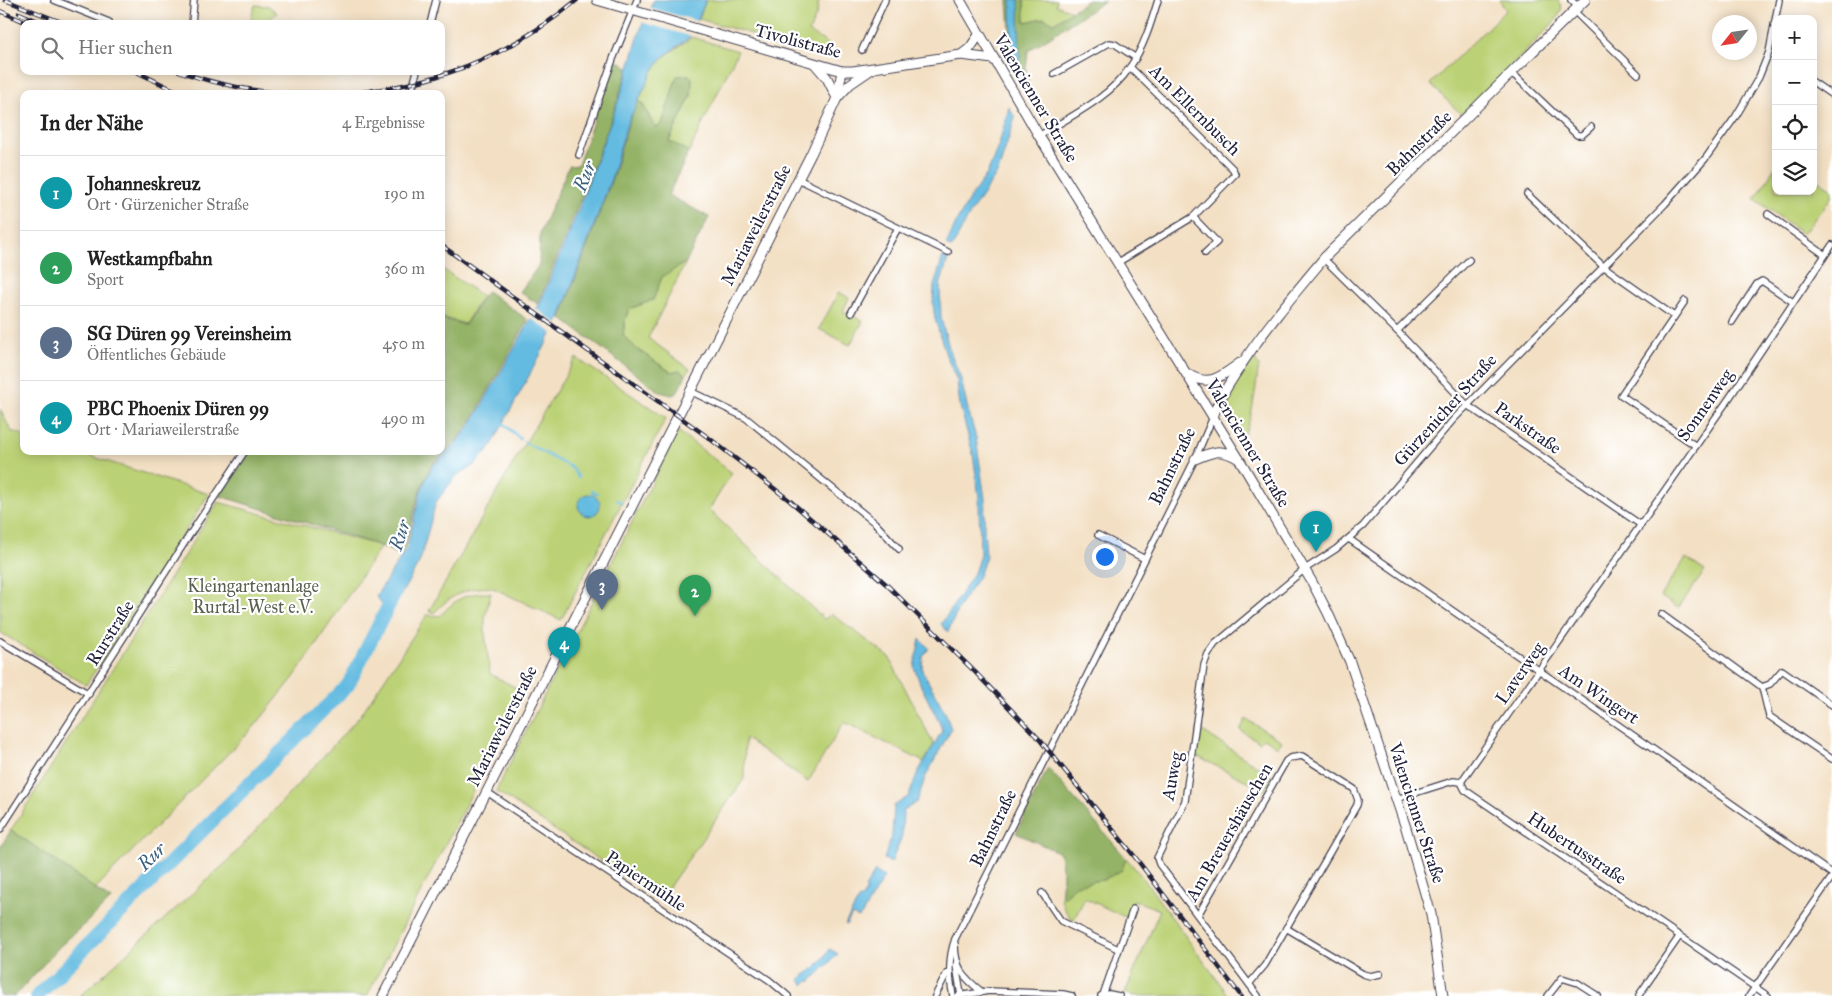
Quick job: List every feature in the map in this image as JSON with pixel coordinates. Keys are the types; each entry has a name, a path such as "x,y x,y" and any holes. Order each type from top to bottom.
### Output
{"main road":[{"name":"Tivolistraße","path":"597,0 842,71 961,55 993,59"},
{"name":"Valencienner Straße","path":"960,0 1039,136 1240,459 1305,570 1342,642 1396,799 1431,914 1443,996"},
{"name":"Bahnstraße","path":"1213,417 1220,399 1244,360 1288,301 1324,259 1584,0"},
{"path":"961,55 970,48 979,35"},
{"path":"814,64 827,78 837,98 850,84 872,68"},
{"name":"Mariaweilerstraße","path":"383,996 798,179 837,98 842,71"},
{"path":"1185,373 1206,382 1221,376 1244,360"},
{"path":"1195,459 1215,451 1226,452 1240,459"}],"street":[{"path":"54,0 104,20"},
{"path":"192,20 194,0"},
{"path":"431,20 436,0"},
{"path":"579,155 607,74 635,11 637,0"},
{"path":"862,50 885,0"},
{"name":"Am Ellernbusch","path":"1039,136 1108,92 1130,68 1144,41 1158,0"},
{"path":"1571,0 1576,9 1638,74"},
{"name":"Gürzenicher Straße","path":"1305,570 1349,539 1467,405 1665,204 1705,159 1736,116 1759,77 1769,52 1779,0"},
{"name":"Am Ellernbusch","path":"1054,74 1109,43 1115,44 1136,58"},
{"name":"Am Ellernbusch","path":"1130,68 1233,169 1234,176 1194,217"},
{"path":"1512,72 1576,135 1582,135 1591,127"},
{"path":"412,90 416,75"},
{"path":"1817,85 1832,95"},
{"path":"798,179 948,252"},
{"path":"1527,194 1603,266 1674,316"},
{"path":"1768,214 1825,255"},
{"path":"1117,263 1194,217 1217,242 1205,253"},
{"path":"851,312 898,228"},
{"name":"Sonnenweg","path":"1641,525 1832,245"},
{"name":"Parkstraße","path":"1324,259 1398,332 1467,405 1641,525"},
{"path":"1398,332 1469,260"},
{"path":"1732,322 1757,284 1762,281 1793,302"},
{"path":"1684,301 1621,395 1696,446"},
{"path":"690,391 746,418 875,523 899,549"},
{"name":"Bahnstraße","path":"952,996 949,966 950,953 956,939 1195,459 1213,417"},
{"name":"Rurstraße","path":"0,830 242,455"},
{"name":"Laverweg","path":"1461,782 1641,525"},
{"path":"1098,535 1145,560"},
{"name":"Am Wingert","path":"1349,539 1539,672 1695,777 1832,875"},
{"name":"Auweg","path":"1258,996 1159,864 1157,858 1184,802 1204,665 1208,654 1215,644 1305,570"},
{"path":"1660,614 1762,687 1769,716 1832,759"},
{"path":"0,642 89,694"},
{"path":"1762,687 1770,684 1782,670 1832,705"},
{"name":"Am Breuershäuschen","path":"1198,916 1286,761 1290,758 1302,756 1354,789 1358,800 1265,965 1249,984"},
{"path":"1396,799 1454,781 1461,782"},
{"name":"Hubertusstraße","path":"1461,782 1465,790 1768,996"},
{"name":"Papiermühle","path":"487,792 769,980 788,996"},
{"path":"1749,996 1832,875"},
{"path":"1042,893 1061,921 1118,949"},
{"path":"1101,996 1133,909"},
{"path":"1286,928 1363,974 1370,976 1380,974"},
{"path":"1639,996 1679,936"},
{"name":"Bahnstraße","path":"956,939 959,996"},
{"name":"Bahnstraße","path":"956,955 963,975 982,992"},
{"name":"Bahnstraße","path":"935,996 949,966"},
{"path":"1548,996 1562,978 1578,983 1598,996"},
{"path":"959,996 982,992 1063,994 1072,996"},
{"path":"1101,996 1109,994 1119,996"}],"green space":[{"path":"706,0 819,0 817,13 809,32 830,45 822,54 699,19"},
{"path":"1008,0 1024,0 1025,22 1044,18 1054,23 1088,0 1105,1 1028,51 1026,70 1031,100 1001,53 1011,47"},
{"path":"1024,0 1057,0 1056,5 1072,11 1054,23 1044,18 1025,22"},
{"path":"1499,0 1558,0 1562,8 1557,19 1463,116 1430,84 1506,10"},
{"path":"255,5 269,6 277,13 269,20 250,20"},
{"path":"692,37 738,51 689,152 669,141 691,96 692,78 689,75 677,76 662,124 656,128 639,100 653,70 664,57"},
{"path":"614,61 623,63 628,69 597,158 538,304 520,292 539,265 540,233 569,166 578,165"},
{"path":"689,75 692,78 691,96 669,141 689,152 668,195 709,217 686,262 662,277 653,300 629,309 623,335 638,350 671,372 679,370 686,375 677,393 672,395 660,392 561,318 613,176 628,124 638,100 656,128 662,124 677,76"},
{"path":"1772,172 1772,195 1817,195 1817,180 1832,189 1832,196 1803,234 1755,199"},
{"path":"686,262 648,338 690,369 686,375 679,370 671,372 638,350 623,335 629,309 653,300 662,277"},
{"path":"445,271 482,296 465,324 445,318"},
{"path":"487,291 528,320 469,425 445,453 445,319 465,325"},
{"path":"839,292 849,298 843,311 863,321 850,345 819,329"},
{"path":"576,358 666,418 561,620 493,588 468,590 453,597 434,613 429,611 515,460"},
{"path":"1252,359 1259,366 1255,394 1248,426 1240,439 1228,421 1226,415 1227,402 1233,387 1249,360"},
{"path":"0,409 11,431 20,434 20,455 87,455 209,494 86,685 0,632"},
{"path":"678,431 732,473 709,510 824,619 832,614 889,657 934,745 924,762 844,722 808,782 745,738 744,779 660,900 496,791"},
{"path":"248,455 442,455 432,465 420,490 405,547 400,556 381,546 220,496"},
{"name":"Kleingartenanlage Rurtal-West e.V.","path":"218,502 381,546 295,676 254,727 95,889 11,830"},
{"path":"1686,558 1705,571 1678,608 1660,596"},
{"path":"491,593 485,617 490,674 524,692 367,996 80,996 229,860 360,716 427,615 440,616 458,600 468,595"},
{"path":"1246,719 1282,741 1278,747 1264,738 1259,742 1240,730"},
{"path":"1198,728 1272,776 1265,790 1194,755"},
{"path":"1048,768 1126,858 1122,870 1103,880 1076,885 1061,899 1063,875 1060,853 1016,833"},
{"path":"11,830 111,900 59,947 15,996 0,996 0,848"},
{"path":"1126,858 1143,878 1229,996 1133,996 1125,993 1160,910 1133,900 1127,918 1085,898 1073,921 1064,909 1061,899 1076,885 1103,880 1121,870"}],"water":[{"path":"654,0 706,0 691,36 663,57 653,70 627,124 612,176 560,318 492,445 476,464 456,476 436,502 420,561 390,614 376,596 407,548 421,491 432,466 454,446 470,426 540,303 579,208 620,96 643,22"},
{"path":"1011,0 1019,0 1020,80 1012,67"},
{"path":"1009,107 1015,118 998,172 971,212 952,248 946,245 971,196 987,174 999,144"},
{"path":"943,256 948,259 940,286 941,319 950,351 961,379 976,438 985,499 986,556 979,576 959,607 948,632 941,624 974,573 980,555 979,497 973,454 960,406 957,381 946,355 935,319 933,304 934,286"},
{"path":"589,494 597,497 600,505 597,513 589,516 581,513 578,505 581,497"},
{"path":"920,639 929,648 923,657 922,670 946,714 951,729 925,778 917,802 903,811 902,836 891,863 884,859 892,835 894,806 909,796 917,774 942,731 914,667"},
{"path":"875,871 884,877 861,916 858,918 852,915 846,925 859,899 867,890 865,888"},
{"path":"830,949 838,954 810,982 803,985 799,979 816,966"}],"pier":[{"path":"648,7 700,22 693,37 641,22"},
{"path":"534,307 559,325 554,334 529,317"}],"waterway":[{"path":"503,423 520,439"},
{"path":"524,442 572,468 578,477"},
{"path":"592,491 597,493"},
{"path":"617,500 621,502"},
{"name":"Rur","path":"37,996 348,685 395,593"}],"railway":[{"path":"5,0 56,20"},
{"path":"445,74 497,53 524,38 577,0"},
{"path":"0,11 20,20"},
{"path":"19,13 36,20"},
{"path":"143,75 174,90"},
{"path":"191,75 252,90"},
{"path":"379,90 443,75"},
{"path":"445,248 709,438 789,500 886,584 975,672 1040,740 1135,857 1241,996"}],"place":[{"name":"Johanneskreuz","path":"1316,552"},
{"name":"SG Düren 99 Vereinsheim","path":"602,610"},
{"name":"Westkampfbahn","path":"695,616"},
{"name":"PBC Phoenix Düren 99","path":"564,668"}]}
